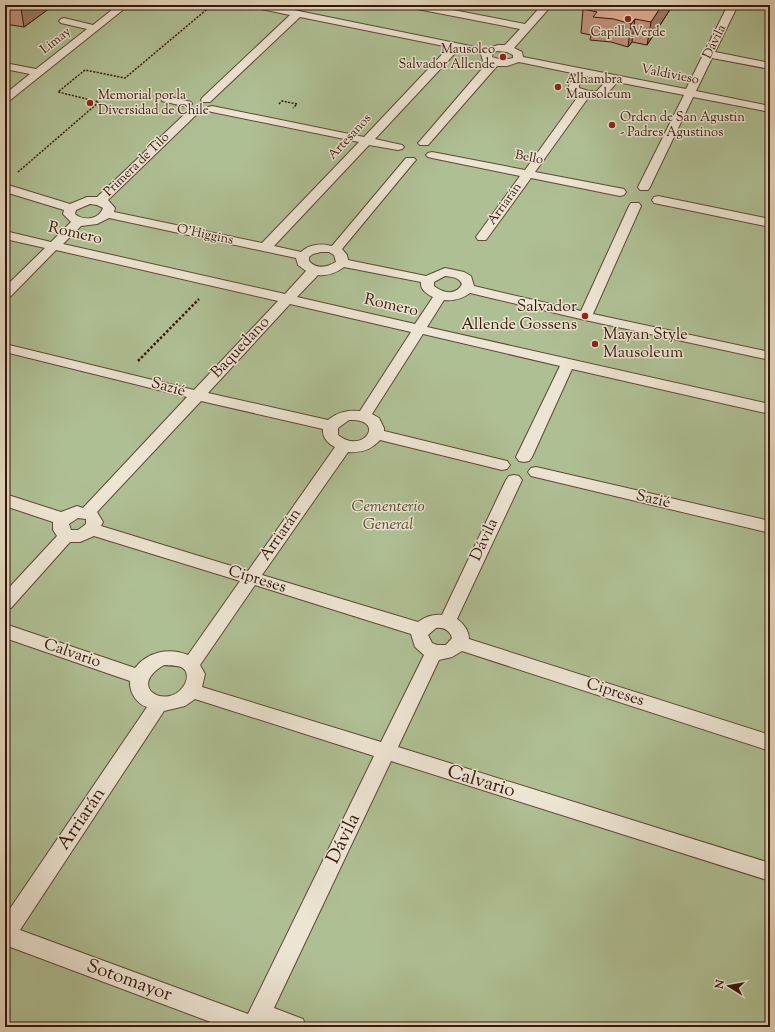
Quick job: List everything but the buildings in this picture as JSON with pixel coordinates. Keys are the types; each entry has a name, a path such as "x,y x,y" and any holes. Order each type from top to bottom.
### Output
{"lane":[{"name":"Limay","path":"5,99 124,5"},
{"path":"255,5 487,52 493,49 507,49 518,54 518,59 506,63 494,62 487,59 487,52"},
{"path":"412,5 527,27"},
{"path":"507,49 547,5"},
{"name":"Dávila","path":"644,187 734,5"},
{"path":"166,99 206,112 209,105 297,14"},
{"path":"64,21 95,28"},
{"name":"Artesanos","path":"265,248 456,46"},
{"path":"709,54 770,66"},
{"name":"Valdivieso","path":"518,59 770,109"},
{"path":"424,143 494,62"},
{"path":"5,66 38,73"},
{"path":"584,72 574,85 574,89 585,94 600,93 605,91 614,78"},
{"name":"Arriarán","path":"482,237 585,94"},
{"path":"209,105 366,141 406,144 424,143 433,149 432,155 426,159 410,160 400,156 397,153 406,144"},
{"name":"Primera de Tilo","path":"100,201 190,108"},
{"name":"Bello","path":"432,155 620,192"},
{"path":"335,250 410,160"},
{"path":"632,186 644,187 654,191 657,194 658,200 652,205 635,206 624,202 620,192 623,189 632,186"},
{"path":"5,188 71,208 81,203 100,201 109,208 107,214 98,220 79,221 71,217 69,214 71,208"},
{"path":"658,200 770,223"},
{"path":"586,316 635,206"},
{"name":"O'Higgins","path":"107,214 303,256"},
{"path":"5,294 79,221"},
{"name":"Romero","path":"5,235 770,409"},
{"path":"342,263 343,258 340,253 328,248 313,249 303,256 302,260 303,265 314,270 331,270 342,263 428,280 438,273 453,272 466,278 469,283 468,288 457,296 440,296 428,289 428,280"},
{"name":"Baquedano","path":"87,513 314,270"},
{"path":"468,288 586,316 770,356"},
{"path":"364,416 440,296"},
{"name":"Sazié","path":"5,348 331,426"},
{"path":"524,457 568,363"},
{"path":"356,415 364,416 376,424 378,429 374,440 368,444 360,446 344,446 333,440 330,435 331,426 341,417 356,415"},
{"path":"377,434 502,465"},
{"name":"Arriarán","path":"191,664 344,446"},
{"path":"518,456 524,457 536,464 536,472 531,478 526,480 514,480 503,472 502,465 508,459 518,456"},
{"name":"Sazié","path":"536,472 770,527"},
{"name":"Dávila","path":"447,622 514,480"},
{"path":"5,500 64,519"},
{"path":"77,512 87,513 91,515 95,522 92,529 83,535 67,535 61,530 61,522 64,519 77,512"},
{"name":"Cipreses","path":"92,529 421,630"},
{"path":"5,603 67,535"},
{"path":"435,621 447,622 460,633 459,643 456,647 446,652 434,652 423,646 419,635 424,626 435,621"},
{"name":"Calvario","path":"5,631 139,677"},
{"name":"Cipreses","path":"459,643 770,743"},
{"name":"Dávila","path":"256,1023 434,652"},
{"path":"162,658 173,658 183,660 191,664 196,672 196,682 192,691 183,699 172,703 159,704 148,700 142,694 138,686 139,677 144,669 152,663 162,658"},
{"name":"Calvario","path":"192,691 770,872"},
{"name":"Arriarán","path":"5,934 159,704"},
{"name":"Sotomayor","path":"5,934 256,1023 295,1027"}],"path":[{"path":"17,173 99,102 58,92 85,70 125,78 212,5"},
{"path":"124,376 214,283"}],"green space":[{"name":"Cementerio General","path":"5,5 770,5 770,1027 5,1027"}],"place":[{"name":"Capilla_Verde","path":"628,19"},
{"name":"Mausoleo Salvador Allende","path":"503,57"},
{"name":"Alhambra Mausoleum","path":"558,87"},
{"name":"Memorial por la Diversidad de Chile","path":"90,103"},
{"name":"Orden de San Agustín - Padres Agustinos","path":"612,125"},
{"name":"Salvador Allende Gossens","path":"585,316"},
{"name":"Mayan Style Mausoleum","path":"595,344"}]}
